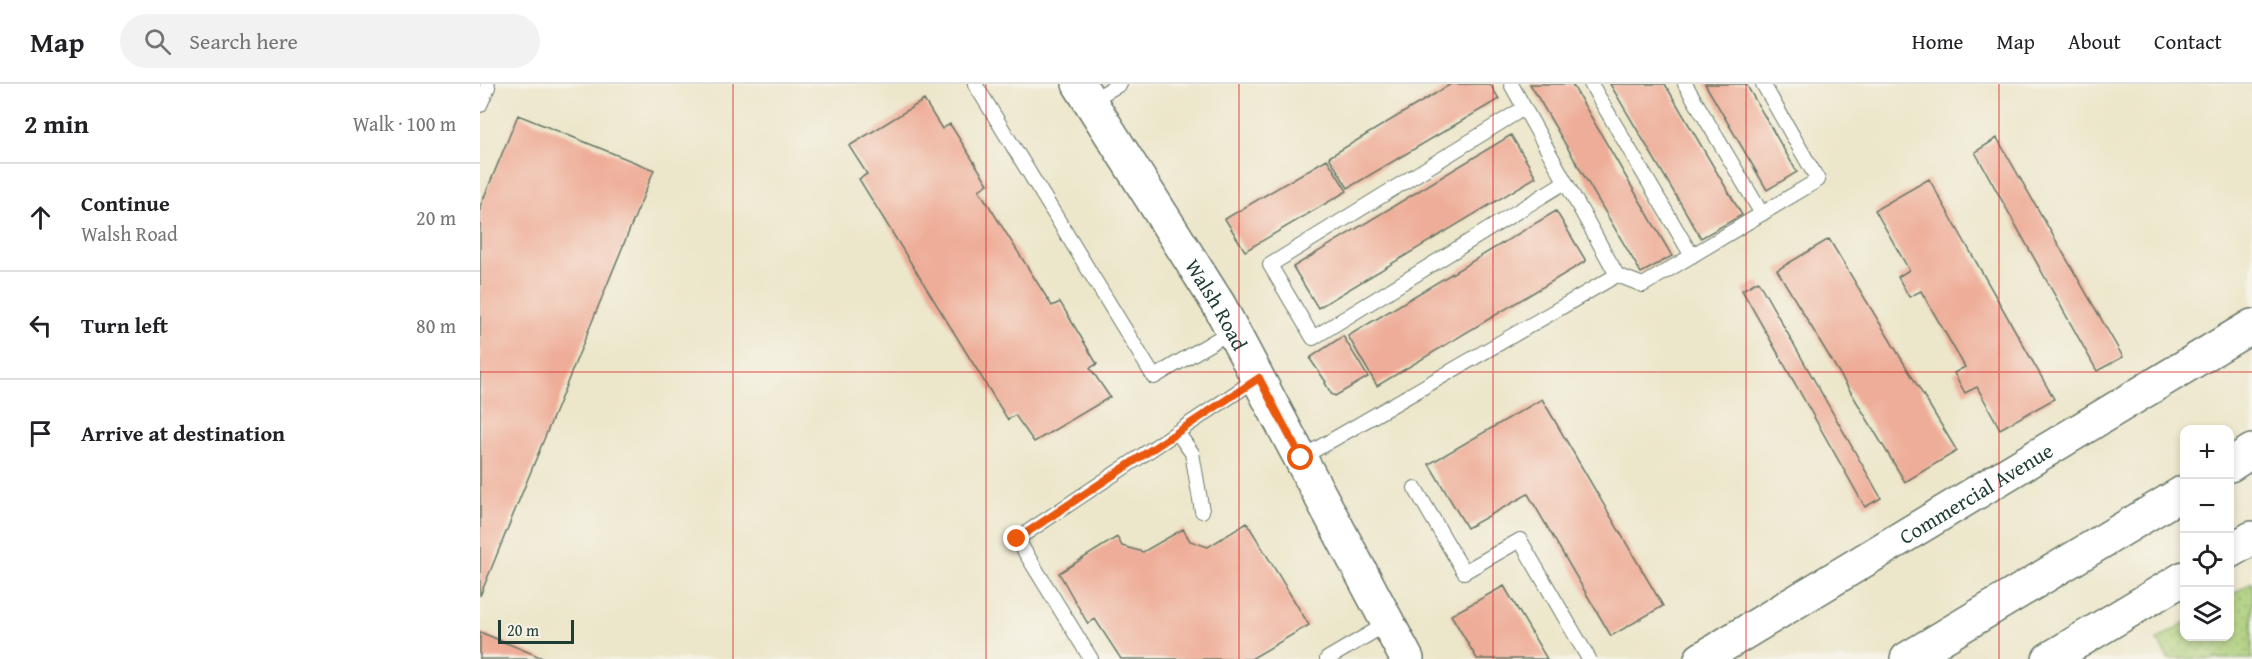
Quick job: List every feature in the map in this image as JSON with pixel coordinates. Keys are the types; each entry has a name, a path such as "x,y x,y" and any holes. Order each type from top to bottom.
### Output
{"main road":[{"name":"Walsh Road","path":"1085,92 1233,330 1407,659"},
{"name":"Commercial Avenue","path":"1701,659 2252,327"},
{"path":"2234,462 2252,451"},
{"path":"1907,659 2180,494"},
{"path":"2234,548 2252,538"},
{"path":"2049,659 2180,580"}],"lane":[{"path":"480,105 488,87 487,84"},
{"path":"975,84 1154,377 1233,330"},
{"path":"1085,92 1120,84"},
{"path":"1511,84 1617,275 1643,285 1818,180 1763,84"},
{"path":"1591,84 1692,256"},
{"path":"1685,84 1761,214"},
{"path":"1524,108 1270,265 1313,338 1565,182"},
{"path":"1301,458 1617,275"},
{"path":"1091,659 1017,539 1259,378"},
{"path":"1177,432 1192,453 1202,511"},
{"path":"1415,488 1464,572 1520,540 1589,659"},
{"path":"1327,659 1388,623"}],"green space":[{"path":"2252,582 2252,659 2169,659 2157,640 2180,626 2180,641 2234,641 2234,593"}],"building":[{"path":"1451,84 1490,84 1499,99 1348,188 1329,157"},
{"path":"1530,84 1572,84 1672,256 1641,273"},
{"path":"1610,84 1665,84 1742,215 1701,238"},
{"path":"1705,84 1746,84 1797,172 1767,190"},
{"path":"924,100 942,129 950,124 988,184 979,190 1052,306 1060,302 1097,364 1090,368 1110,397 1034,442 1015,415 1008,420 859,179 867,174 849,146"},
{"path":"518,115 654,170 480,596 480,207"},
{"path":"1511,135 1536,177 1318,308 1293,267"},
{"path":"1997,138 2123,357 2097,371 1975,152"},
{"path":"1327,159 1347,191 1245,251 1225,219"},
{"path":"1929,179 2054,399 2000,429 1977,387 1965,393 1954,373 1965,367 1921,291 1909,297 1898,277 1909,270 1875,210"},
{"path":"1556,211 1586,261 1377,386 1348,336"},
{"path":"1829,239 1957,451 1905,482 1777,270"},
{"path":"1758,281 1881,498 1865,507 1742,290"},
{"path":"1343,336 1368,377 1335,396 1332,395 1310,359"},
{"path":"1542,399 1663,606 1611,636 1528,494 1467,528 1429,464"},
{"path":"1247,523 1309,625 1251,659 1121,659 1095,619 1088,624 1059,573 1117,537 1122,546 1143,552 1183,529 1190,541 1208,547"},
{"path":"1504,586 1547,659 1477,659 1451,615"},
{"path":"480,632 545,659 480,659"}],"route":[{"path":"1017,539 1259,378 1301,458"}]}
